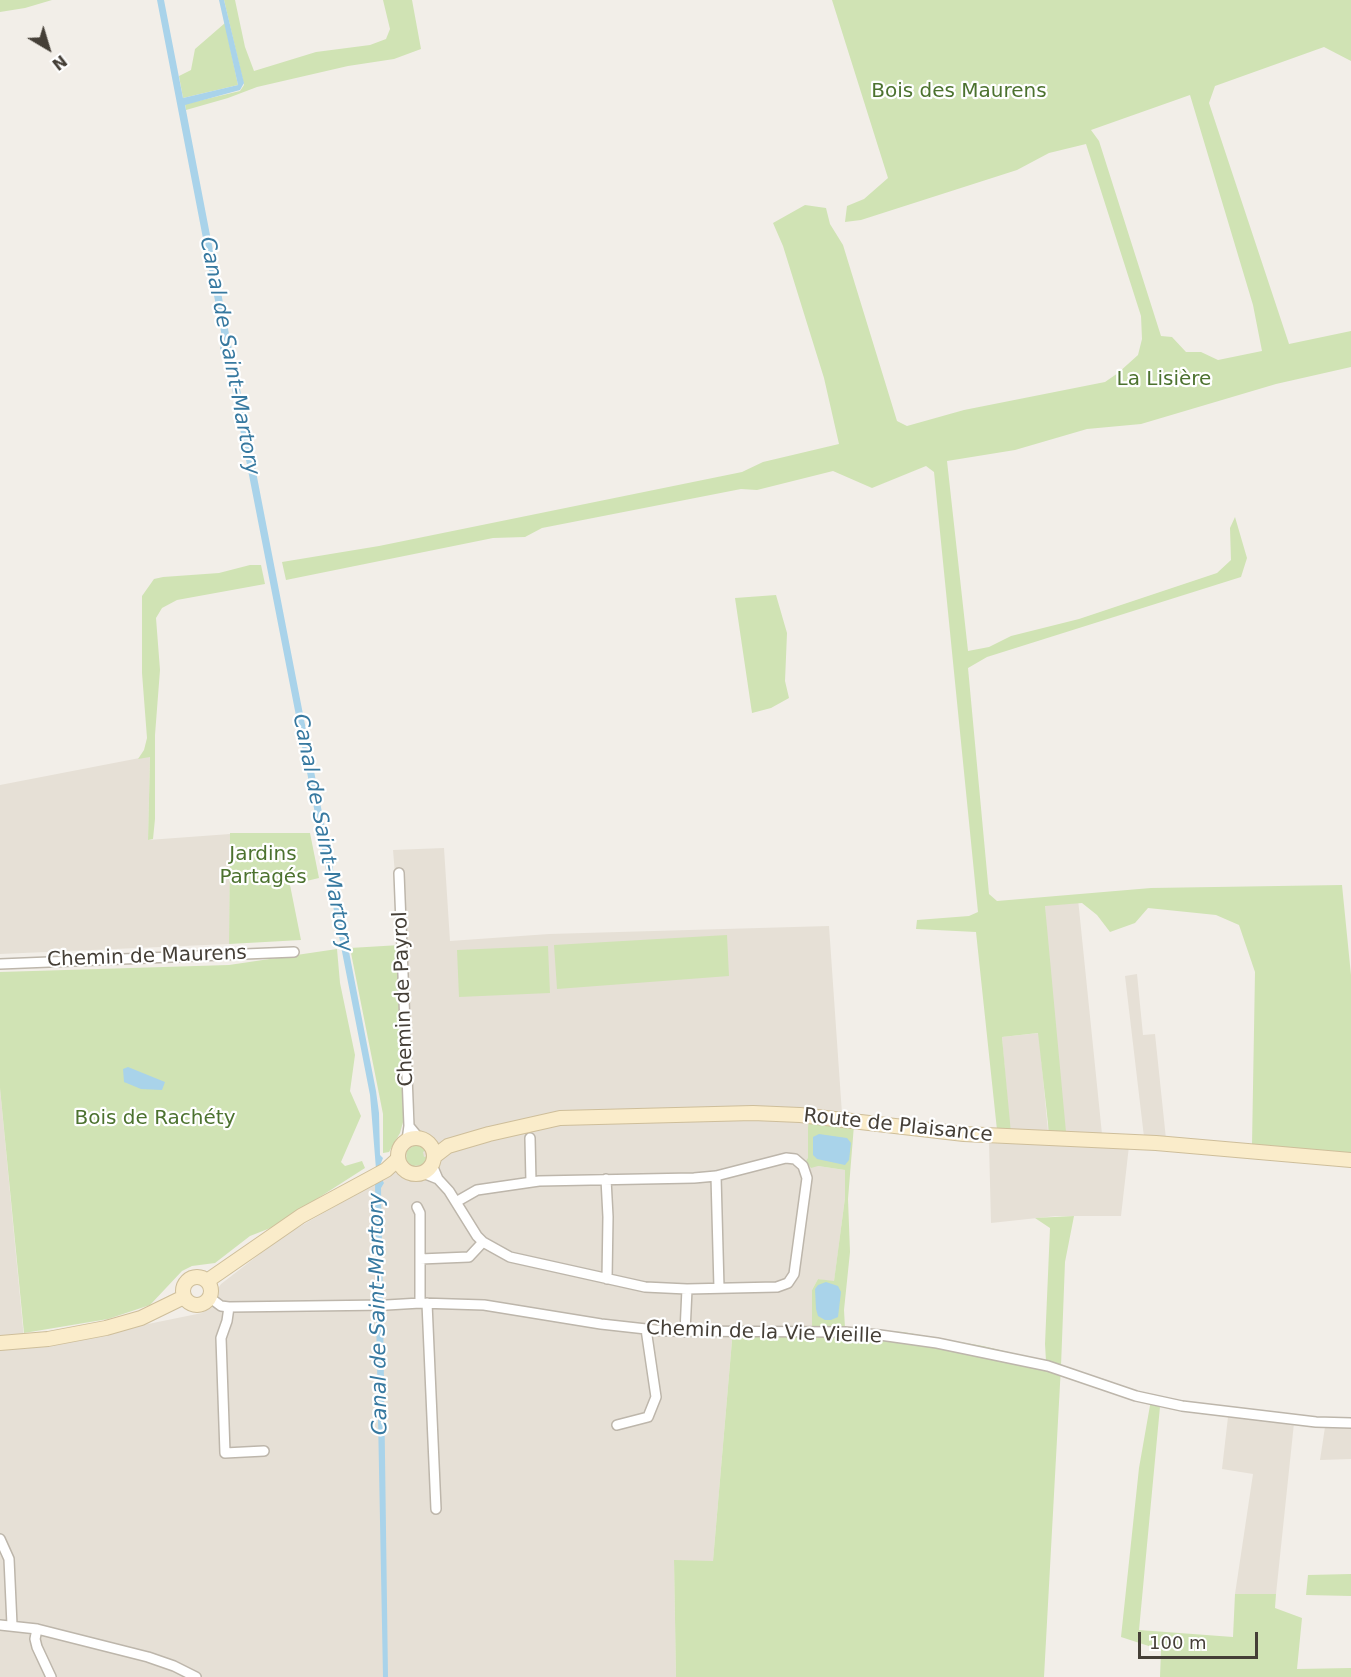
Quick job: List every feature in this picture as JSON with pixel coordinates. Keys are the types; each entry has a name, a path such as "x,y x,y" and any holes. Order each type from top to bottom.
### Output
{"main road":[{"name":"Route de Plaisance","path":"430,1160 448,1146 523,1125 560,1118 753,1113 800,1115 964,1134 1133,1141 1351,1160"},
{"path":"411,1134 424,1139 430,1160 409,1173 400,1163 399,1148 411,1134"},
{"path":"207,1281 301,1216 400,1163"},
{"path":"199,1277 207,1281 211,1289 209,1298 203,1303 194,1305 184,1297 182,1288 187,1280 199,1277"},
{"path":"0,1343 48,1339 106,1328 141,1318 184,1297"}],"street":[{"name":"Chemin de Payrol","path":"399,873 411,1134"},
{"name":"Chemin de Maurens","path":"0,964 294,951"},
{"path":"530,1138 531,1182"},
{"path":"430,1160 438,1179 449,1191 456,1202 483,1242 510,1257 645,1287 687,1289 777,1287 788,1283 794,1274 807,1178 803,1166 795,1159 786,1158 716,1176 531,1182 477,1190 456,1202"},
{"path":"716,1176 718,1288"},
{"path":"606,1179 607,1279"},
{"path":"417,1207 420,1213 420,1258 436,1509"},
{"path":"420,1258 469,1257 483,1242"},
{"path":"685,1332 687,1289"},
{"name":"Chemin de la Vie Vieille","path":"209,1298 221,1306 229,1307 380,1306 424,1303 484,1305 601,1324 685,1332 845,1332 937,1343 1048,1366 1136,1396 1182,1406 1316,1422 1351,1423"},
{"path":"229,1307 221,1338 225,1453 264,1450"},
{"path":"617,1425 648,1417 656,1397 646,1329"},
{"path":"0,1539 9,1558 12,1625"},
{"path":"0,1625 37,1629 148,1657 196,1677"},
{"path":"37,1629 35,1639 37,1647 51,1677"}],"shaded area":[{"path":"150,756 148,840 230,834 229,944 0,954 0,785"},
{"path":"444,848 450,941 549,934 829,926 842,1114 808,1128 808,1158 818,1166 845,1170 845,1198 834,1282 818,1279 812,1290 813,1327 733,1329 713,1561 674,1561 676,1677 0,1677 0,1088 25,1349 202,1313 221,1284 283,1236 371,1186 415,1119 393,850"},
{"path":"1078,899 1103,1144 1129,1146 1121,1216 1056,1216 991,1223 989,1143 1011,1144 1002,1037 1039,1033 1048,1132 1045,900"},
{"path":"1137,974 1143,1035 1155,1034 1166,1139 1144,1137 1125,976"},
{"path":"1228,1417 1294,1423 1276,1594 1235,1594 1253,1474 1222,1469"},
{"path":"1325,1427 1351,1428 1351,1459 1320,1460"}],"green space":[{"path":"0,0 52,0 0,12"},
{"path":"224,0 235,0 245,47 254,71 316,52 370,45 386,39 390,29 383,0 412,0 421,49 394,59 348,66 257,87 186,110 185,104 240,91 244,85"},
{"path":"832,0 1351,0 1351,61 1324,47 1215,86 1209,103 1289,344 1351,331 1351,367 1276,384 1141,424 1087,429 1015,450 947,461 968,651 989,647 1011,636 1079,619 1217,573 1231,560 1230,528 1235,517 1247,558 1241,577 987,657 968,668 989,894 997,901 1151,888 1342,885 1351,975 1351,1153 1252,1145 1255,972 1239,925 1216,915 1148,908 1135,923 1110,932 1097,915 1082,903 1045,906 1066,1132 1049,1132 1038,1033 1002,1037 1012,1144 854,1125 848,1199 850,1252 844,1310 845,1328 903,1332 983,1346 1046,1361 1050,1228 1035,1218 1074,1216 1065,1262 1044,1677 676,1677 674,1560 713,1561 733,1329 812,1327 812,1290 818,1279 834,1281 845,1198 845,1170 818,1166 811,1168 806,1161 810,1108 842,1114 997,1130 976,932 916,929 917,920 969,916 978,912 934,472 926,466 872,488 833,471 757,490 741,489 542,528 525,537 493,538 286,580 282,562 379,546 742,472 763,462 839,444 824,378 783,246 773,223 805,205 826,208 830,224 843,245 897,421 907,426 964,410 1105,382 1138,355 1142,339 1141,316 1086,144 1049,153 1017,170 861,220 845,222 847,206 864,199 888,178","holes":["1190,95 1253,305 1262,351 1218,360 1201,352 1186,352 1172,337 1161,336 1099,141 1091,130"]},
{"path":"225,23 238,85 183,98 179,76 191,70 195,49"},
{"path":"250,565 261,565 265,584 177,600 162,608 156,618 160,670 155,735 155,819 153,839 148,840 150,757 138,759 144,750 147,738 142,673 142,596 154,579 219,573"},
{"path":"776,595 787,633 785,681 789,698 771,708 752,713 735,598"},
{"name":"Jardins Partagés","path":"230,833 310,833 319,878 290,885 301,940 229,944"},
{"path":"727,935 729,976 557,989 554,945"},
{"path":"400,945 405,1115 400,1133 389,1152 383,1153 383,1114 350,948"},
{"path":"548,946 550,993 459,997 457,950"},
{"name":"Bois de Rachéty","path":"337,949 340,983 355,1055 350,1091 361,1116 341,1162 345,1166 362,1161 365,1168 273,1227 250,1236 215,1263 192,1266 182,1271 150,1305 108,1319 24,1333 0,1088 0,972 229,965"},
{"path":"420,1145 426,1150 423,1152 427,1159 422,1165 413,1166 406,1161 407,1151 413,1146"},
{"path":"1152,1394 1161,1396 1139,1630 1233,1637 1235,1594 1276,1594 1275,1608 1302,1618 1297,1669 1351,1668 1351,1677 1160,1677 1161,1650 1121,1637 1139,1468"},
{"path":"1351,1574 1351,1596 1306,1595 1308,1575"}],"water":[{"name":"Canal de Saint-Martory","path":"157,0 164,0 183,98 238,85 219,0 224,0 244,83 240,90 185,105 234,360 233,366 228,365 224,351 220,349 222,337"},
{"name":"Canal de Saint-Martory","path":"235,373 239,384 376,1091 380,1155 383,1158 379,1168 376,1169 370,1095 232,388 231,374"},
{"path":"128,1067 165,1082 162,1090 141,1089 124,1082 123,1069"},
{"path":"819,1134 847,1138 851,1143 849,1160 845,1165 817,1159 813,1155 813,1137"},
{"path":"381,1178 384,1183 381,1188 383,1301 377,1301 375,1180"},
{"path":"826,1282 838,1286 841,1292 838,1317 831,1320 818,1316 816,1309 815,1289"},
{"name":"Canal de Saint-Martory","path":"378,1308 383,1309 388,1677 383,1677 376,1313"}],"park label":[{"name":"Bois des Maurens","path":"959,92"},
{"name":"La Lisière","path":"1164,380"}]}
